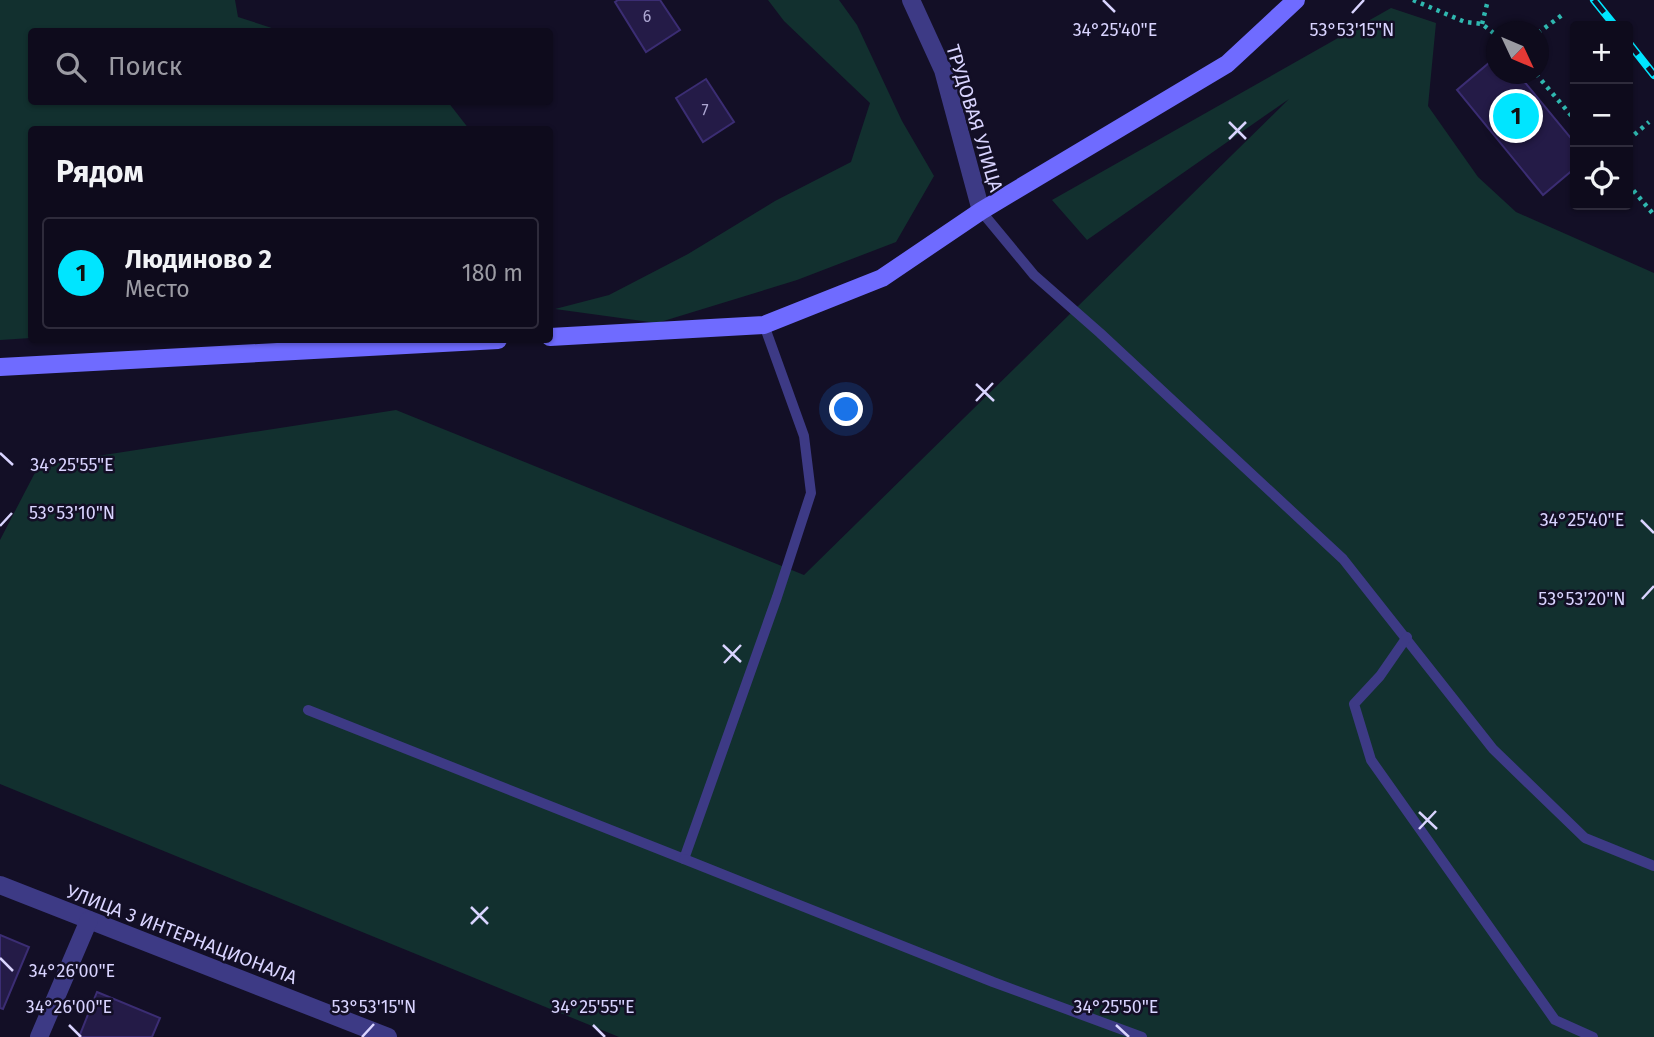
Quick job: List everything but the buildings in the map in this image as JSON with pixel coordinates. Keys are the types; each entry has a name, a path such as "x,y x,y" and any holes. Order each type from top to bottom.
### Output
{"street":[{"name":"ТРУДОВАЯ УЛИЦА","path":"911,0 943,70 981,211"},
{"path":"553,337 764,325 882,278 981,211 1227,64 1296,0"},
{"path":"0,367 443,343"},
{"name":"УЛИЦА 3 ИНТЕРНАЦИОНАЛА","path":"0,885 388,1037"},
{"path":"39,1037 89,920"}],"lane":[{"path":"981,211 1034,275 1343,559 1493,749 1585,838 1654,866"},
{"path":"684,859 811,493 804,436 764,325"},
{"path":"1407,637 1380,677 1354,704 1371,760 1555,1020 1593,1037"},
{"path":"309,710 993,982 1142,1037"}],"path":[{"path":"1413,0 1465,22 1482,24 1486,27"},
{"path":"1482,24 1488,0"},
{"path":"1549,25 1562,15"},
{"path":"1544,84 1570,114"},
{"path":"1633,136 1649,122"},
{"path":"1633,190 1654,215"}],"green space":[{"path":"0,0 235,0 238,17 272,28 28,28 28,105 450,105 467,126 28,126 28,338 0,340"},
{"path":"768,0 839,0 857,25 902,121 934,176 896,242 797,280 657,323 555,309 609,295 688,254 775,201 851,162 870,103 784,21"},
{"path":"1391,8 1436,23 1428,106 1478,177 1516,212 1654,273 1654,1037 619,1037 0,784 0,540 39,465 396,410 804,575 1289,99 1087,240 1052,200"}],"railway":[{"path":"1594,0 1611,21"},
{"path":"1633,48 1654,75"}],"place":[{"name":"Людиново 2","path":"1516,116"}]}
